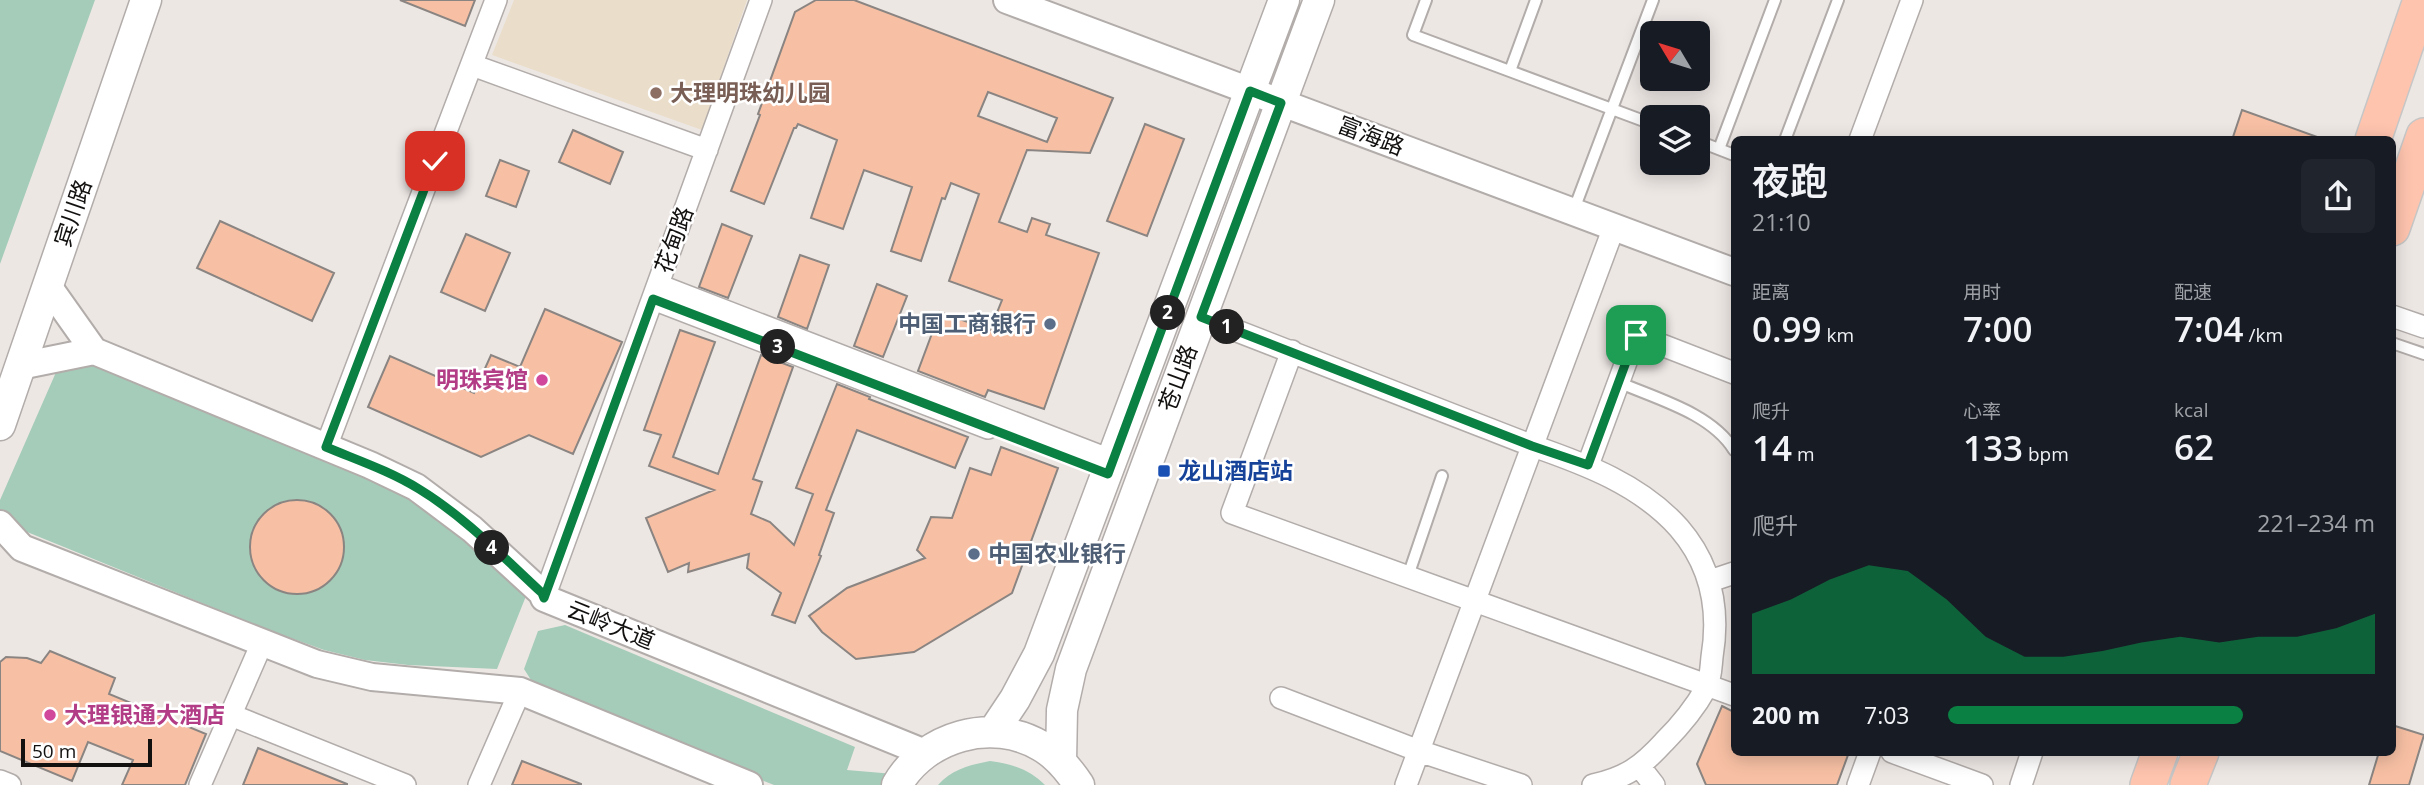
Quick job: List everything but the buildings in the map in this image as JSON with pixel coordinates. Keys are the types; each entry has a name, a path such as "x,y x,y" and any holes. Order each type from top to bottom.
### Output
{"highway":[{"path":"2374,136 2421,0"},
{"path":"2396,216 2424,136"},
{"path":"2148,785 2159,756"},
{"path":"2188,785 2199,756"}],"main road":[{"name":"宾川路","path":"0,425 17,326 126,0"},
{"name":"宾川路","path":"10,367 48,286 146,0"},
{"name":"苍山路","path":"993,732 1035,664 1284,0"},
{"name":"苍山路","path":"1061,762 1062,710 1070,669 1319,0"},
{"path":"897,785 925,753 953,738 993,732 1023,737 1041,746 1061,762 1079,785"},
{"path":"2206,785 2211,756"}],"street":[{"path":"326,447 496,0"},
{"name":"花甸路","path":"544,598 761,0"},
{"name":"富海路","path":"1007,0 1731,271"},
{"path":"1861,136 1912,0"},
{"path":"471,65 707,150"},
{"path":"1406,785 1614,227"},
{"path":"10,367 94,351 48,286"},
{"path":"655,292 1111,467"},
{"path":"1201,317 1532,446 1588,465 1654,504 1686,538 1710,581 1717,631 1707,685 1682,725 1640,767 1607,782 1593,785"},
{"path":"2396,317 2424,327"},
{"path":"1588,465 1636,335 1731,372"},
{"name":"云岭大道","path":"94,351 395,477 432,498 481,537 542,593 544,598 925,753"},
{"path":"1292,351 1232,513 1731,694"},
{"path":"0,524 11,552 317,664 356,675 520,691 749,785"},
{"path":"1710,581 1731,574"},
{"path":"200,785 262,643"},
{"path":"479,785 520,691"},
{"path":"1281,698 1419,751 1521,785"},
{"path":"230,715 405,785"},
{"path":"1858,785 1869,756"},
{"path":"1903,756 1982,785"},
{"path":"2021,785 2031,756"},
{"path":"1640,767 1654,785"},
{"path":"0,781 10,785"}],"lane":[{"path":"1426,0 1413,35 1640,120"},
{"path":"1510,71 1536,0"},
{"path":"1573,212 1653,0"},
{"path":"1719,149 1775,0"},
{"path":"1787,136 1838,0"},
{"path":"1710,146 1731,154"},
{"path":"2396,344 2424,355"},
{"path":"1618,382 1696,416 1725,435 1731,445"},
{"path":"1408,576 1442,476"}],"shaded area":[{"name":"大理明珠幼儿园","path":"514,0 747,0 702,130 492,55"}],"green space":[{"path":"0,0 95,0 0,264"},
{"path":"64,354 398,490 427,507 528,591 497,669 408,665 365,660 324,650 0,521 0,500"},
{"path":"565,625 855,747 847,770 894,774 890,785 774,785 538,691 524,669 538,631"},
{"path":"990,761 1020,768 1045,785 938,785 955,771"}],"place":[{"name":"大理明珠幼儿园","path":"656,93"},
{"name":"中国工商银行","path":"1050,324"},
{"name":"明珠宾馆","path":"542,380"},
{"name":"龙山酒店站","path":"1164,471"},
{"name":"中国农业银行","path":"974,554"},
{"name":"大理银通大酒店","path":"50,715"}],"route":[{"path":"435,161 326,447 416,487 432,498 472,529 542,593 544,598 653,299 1108,474 1250,91 1281,103 1201,317 1532,446 1588,465 1636,335"}]}
